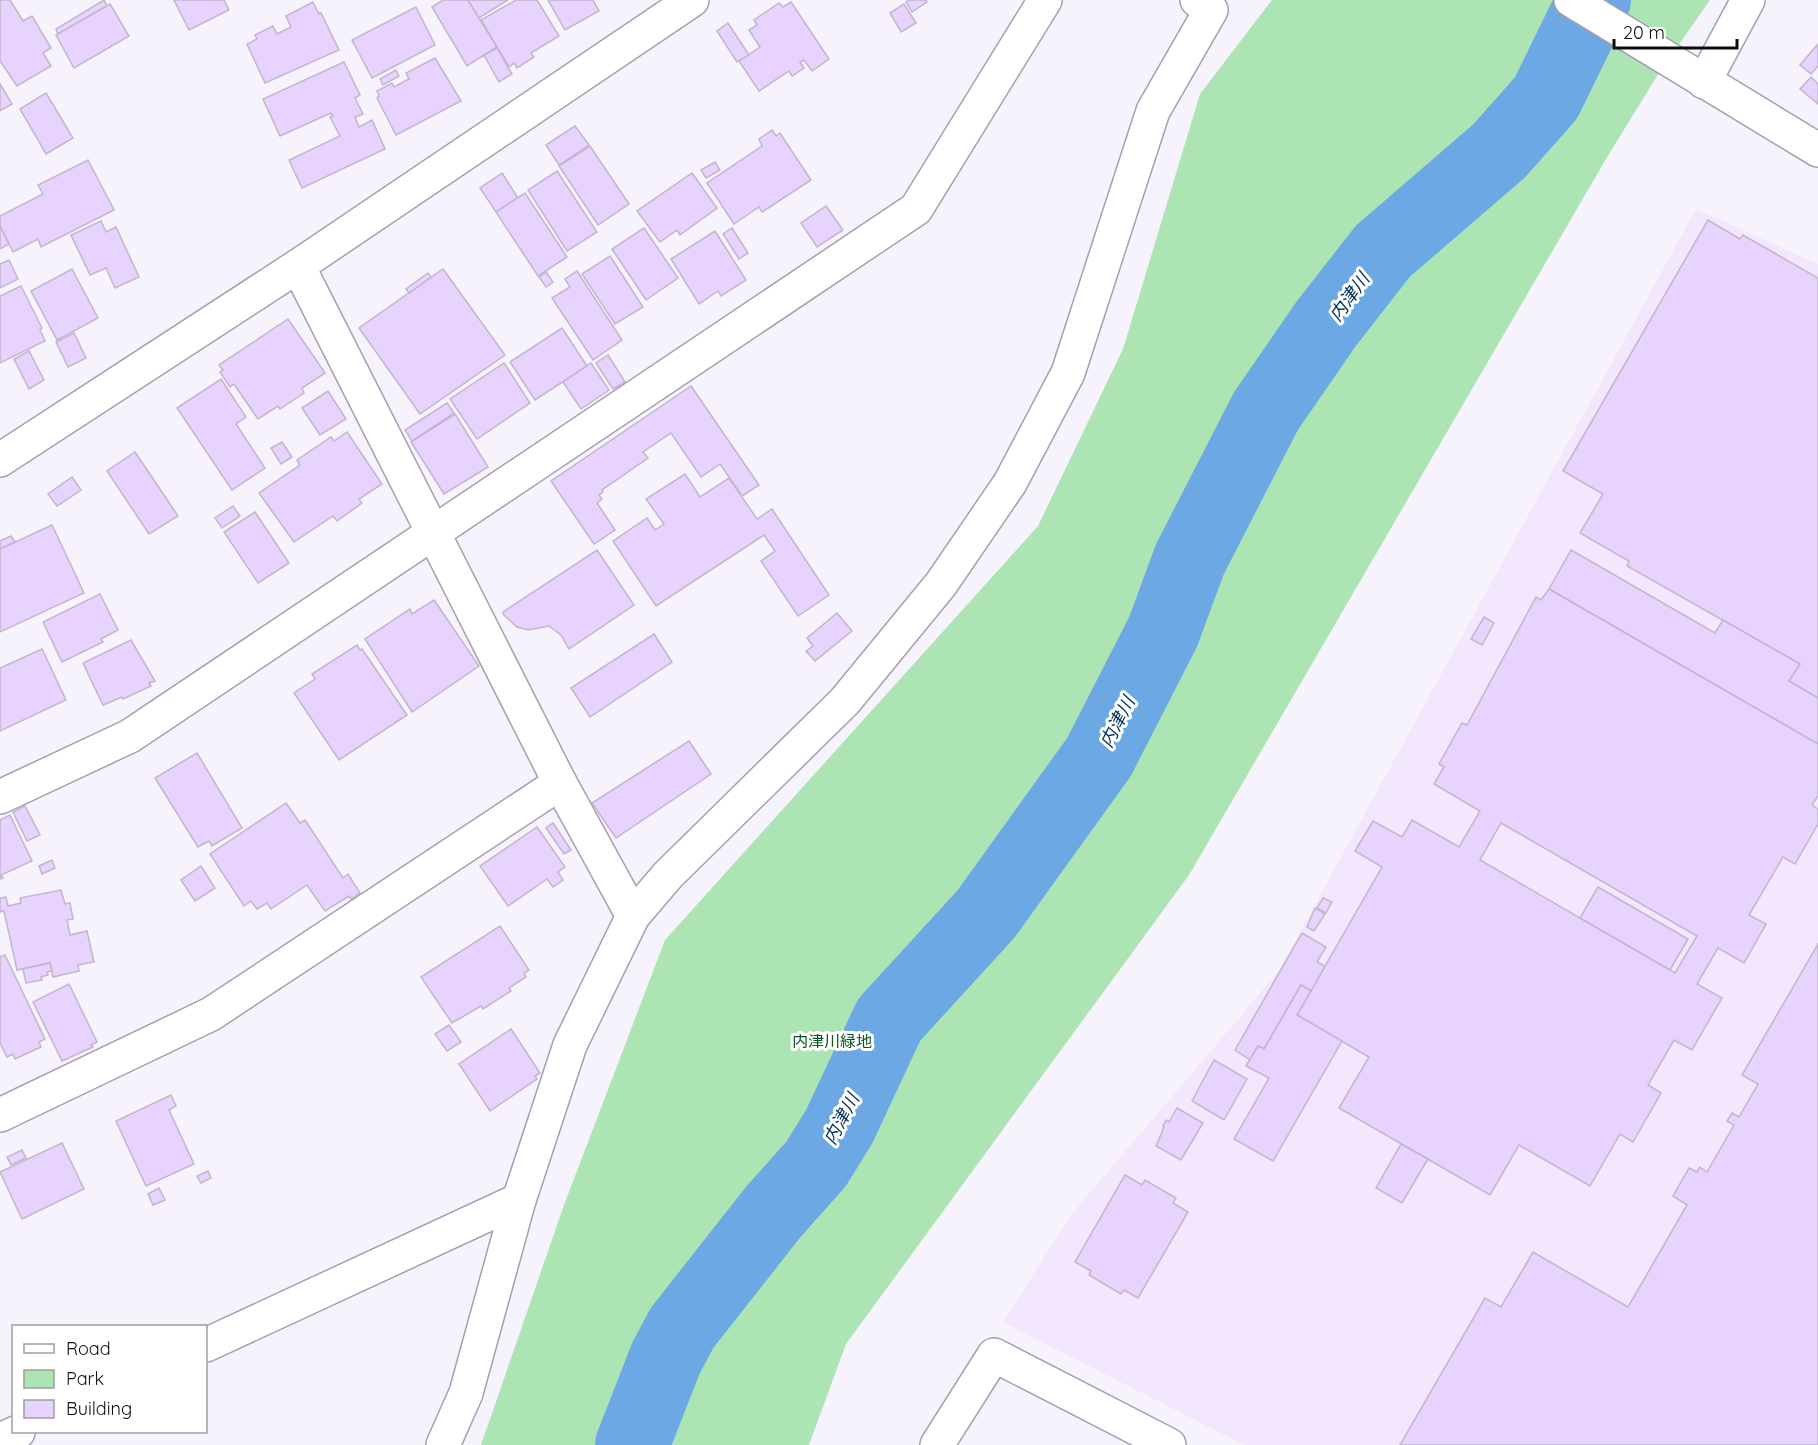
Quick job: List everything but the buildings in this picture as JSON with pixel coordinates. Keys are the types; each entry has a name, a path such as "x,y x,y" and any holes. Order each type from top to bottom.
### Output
{"street":[{"path":"0,460 298,266 692,0"},
{"path":"0,797 130,736 916,209 1045,0"},
{"path":"443,1445 466,1393 519,1200 570,1045 633,916 668,875 845,701 941,584 1010,483 1068,373 1153,111 1211,10 1197,0"},
{"path":"1571,0 1818,150"},
{"path":"1692,75 1748,0"},
{"path":"298,266 560,783 633,916"},
{"path":"0,1115 211,1014 560,783"},
{"path":"207,1345 519,1200"},
{"path":"937,1445 994,1355 1169,1445"},
{"path":"0,1440 14,1433"}],"shaded area":[{"path":"1696,209 1818,264 1818,1445 1244,1445 1003,1322 1071,1215 1278,972"}],"green space":[{"name":"内津川緑地","path":"1272,0 1710,0 1657,76 1606,159 1189,875 846,1344 809,1445 481,1445 564,1205 665,940 1038,526 1123,349 1200,94"}],"waterway":[{"name":"内津川","path":"632,1445 666,1358 682,1328 774,1211 816,1164 839,1127 889,1020 986,914 1099,757 1163,632 1190,559 1266,411 1326,324 1383,251 1499,151 1546,98 1594,0"}]}
